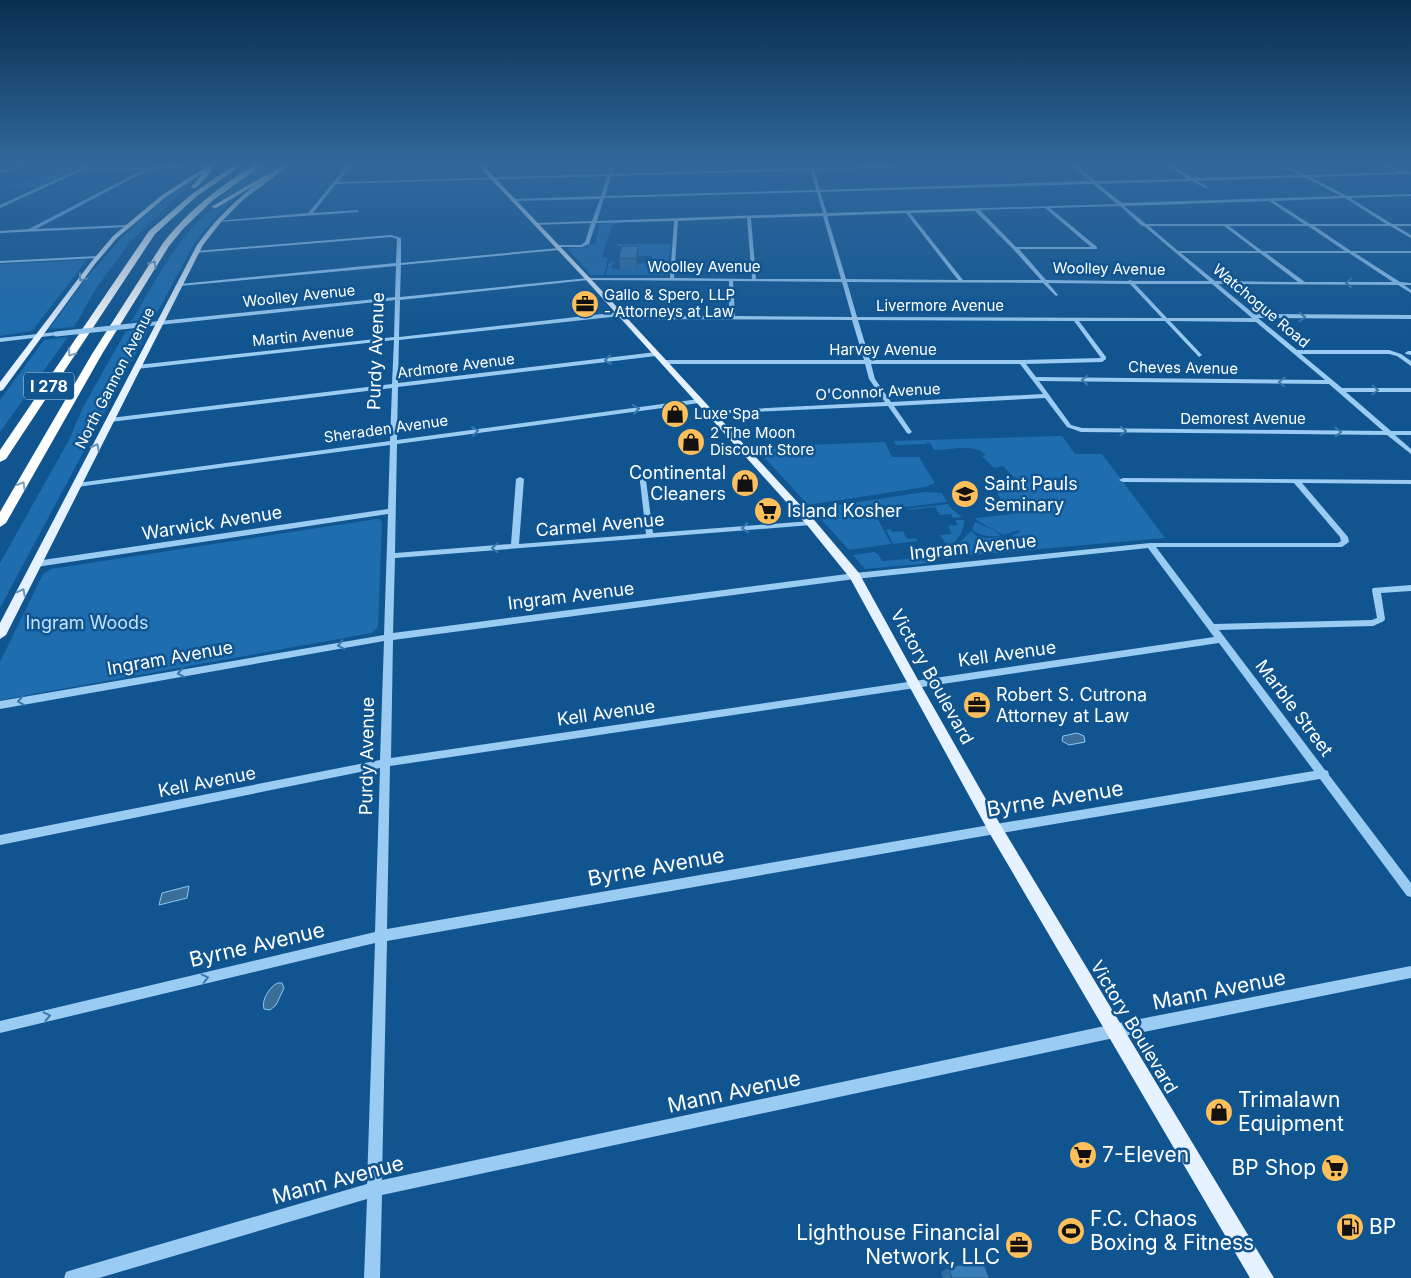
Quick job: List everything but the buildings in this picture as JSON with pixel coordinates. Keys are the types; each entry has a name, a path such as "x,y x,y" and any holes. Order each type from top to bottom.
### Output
{"highway":[{"name":"I 278","path":"0,459 133,259 163,222"},
{"name":"I 278","path":"0,522 103,343 167,243 184,222"},
{"path":"167,243 194,222"}],"main road":[{"path":"2,384 97,257 132,222"},
{"name":"North Gannon Avenue","path":"0,635 196,252 218,222"},
{"name":"Victory Boulevard","path":"533,222 588,279 811,523 855,576 913,684 995,829 1263,1278"}],"street":[{"path":"29,231 47,222"},
{"path":"180,285 582,246 587,243 593,222"},
{"path":"535,224 603,222"},
{"path":"672,279 676,222"},
{"path":"748,222 754,280"},
{"path":"828,222 872,379 908,432"},
{"path":"915,222 961,280"},
{"path":"989,222 1015,248 1056,295"},
{"path":"1015,248 1096,248 1064,222"},
{"name":"Watchogue Road","path":"1140,222 1296,352 1411,452"},
{"path":"1304,222 1411,292"},
{"path":"1385,222 1411,237"},
{"path":"1143,224 1411,225"},
{"path":"1225,225 1303,283"},
{"path":"0,232 127,226"},
{"name":"Purdy Avenue","path":"196,252 396,236 398,238 392,442 392,556 372,1278"},
{"path":"1177,252 1411,252"},
{"path":"0,262 97,257"},
{"name":"Woolley Avenue","path":"0,340 588,279 1411,284"},
{"path":"730,279 732,318"},
{"path":"1130,281 1199,355"},
{"name":"Livermore Avenue","path":"621,315 732,318 1075,319 1411,317"},
{"name":"Martin Avenue","path":"137,367 621,315"},
{"name":"Harvey Avenue","path":"660,358 866,363 1102,360 1104,358 1075,319"},
{"path":"1296,352 1393,353 1411,364"},
{"name":"Ardmore Avenue","path":"110,420 394,386 660,358"},
{"path":"1022,362 1069,426 1074,429"},
{"name":"Cheves Avenue","path":"1035,379 1331,382"},
{"path":"1340,390 1411,390"},
{"name":"O'Connor Avenue","path":"710,413 1047,396"},
{"name":"Sheraden Avenue","path":"77,485 699,401"},
{"name":"Demorest Avenue","path":"1074,429 1411,433"},
{"path":"642,472 650,536"},
{"path":"515,547 520,479"},
{"path":"1123,480 1411,482"},
{"name":"Ingram Avenue","path":"0,705 389,637 855,576 1150,545 1339,544 1345,542 1344,537 1296,481"},
{"name":"Warwick Avenue","path":"36,564 392,511"},
{"name":"Carmel Avenue","path":"392,556 811,523"},
{"name":"Marble Street","path":"1150,545 1411,892"},
{"path":"1212,627 1373,623 1381,619 1376,590 1411,588"},
{"name":"Kell Avenue","path":"0,840 385,763 1221,639"},
{"name":"Byrne Avenue","path":"0,1027 381,936 1324,774"},
{"name":"Mann Avenue","path":"72,1278 375,1189 1114,1031 1411,972"}],"green space":[{"path":"138,222 151,222 130,242 95,290 74,327 49,329 93,269 96,268 122,237"},
{"path":"198,222 212,222 196,240 154,318 131,322 164,266"},
{"path":"618,222 617,224 605,225 617,225 612,226 602,257 608,258 604,275 591,275 567,248 588,247 589,244 595,244 599,228 598,224"},
{"path":"617,244 671,244 667,275 606,275 609,262 616,262 612,264 611,268 618,271 619,269 636,269 637,264 651,262 652,256 621,256 623,247 617,246"},
{"path":"86,261 32,331 0,336 0,264"},
{"path":"149,329 0,608 0,563 69,440 82,409 126,331"},
{"path":"68,337 0,432 0,400 44,340"},
{"path":"1062,436 1075,454 1102,454 1165,538 949,557 949,553 971,531 979,538 972,540 979,539 980,542 978,544 986,547 988,545 979,536 985,538 1002,537 1006,548 1014,549 1014,547 1020,546 1012,535 1020,532 1019,530 1003,535 976,520 976,518 1012,514 996,492 1023,486 1003,466 994,468 982,456 986,455 981,451 969,448 934,450 931,444 927,442 927,444 896,445 894,441"},
{"path":"885,442 892,457 919,457 935,483 925,487 808,505 755,447"},
{"path":"925,492 942,493 947,502 905,507 903,504 898,505 898,507 873,510 891,544 849,550 812,509"},
{"path":"948,504 962,517 953,518 951,514 940,515 935,507 906,509"},
{"name":"Ingram Woods","path":"380,519 382,523 378,627 372,633 0,700 0,662 43,574 51,569"},
{"path":"955,520 964,520 961,533 955,541 943,547 941,545 946,544 940,535 952,534 948,526 958,525"},
{"path":"975,522 992,529 1001,536 986,536 972,530"},
{"path":"891,529 892,532 903,531 907,539 916,538 918,541 893,544 886,530"},
{"path":"874,552 878,554 882,561 935,558 930,563 865,569 853,555"}],"shaded area":[{"path":"1077,733 1084,736 1085,742 1069,745 1062,741 1063,736"},
{"path":"189,886 187,898 159,905 162,893"},
{"path":"278,983 282,983 284,988 276,1005 270,1010 264,1009 263,1005 267,994"}],"place":[{"name":"Gallo & Spero, LLP - Attorneys at Law","path":"585,304"},
{"name":"Luxe Spa","path":"675,414"},
{"name":"2 The Moon Discount Store","path":"691,442"},
{"name":"Continental Cleaners","path":"745,483"},
{"name":"Saint Pauls Seminary","path":"965,494"},
{"name":"Island Kosher","path":"768,511"},
{"name":"Robert S. Cutrona Attorney at Law","path":"977,705"},
{"name":"Trimalawn Equipment","path":"1219,1112"},
{"name":"7-Eleven","path":"1083,1155"},
{"name":"BP Shop","path":"1335,1168"},
{"name":"BP","path":"1350,1227"},
{"name":"F.C. Chaos Boxing & Fitness","path":"1071,1231"},
{"name":"Lighthouse Financial Network, LLC","path":"1019,1245"}]}
